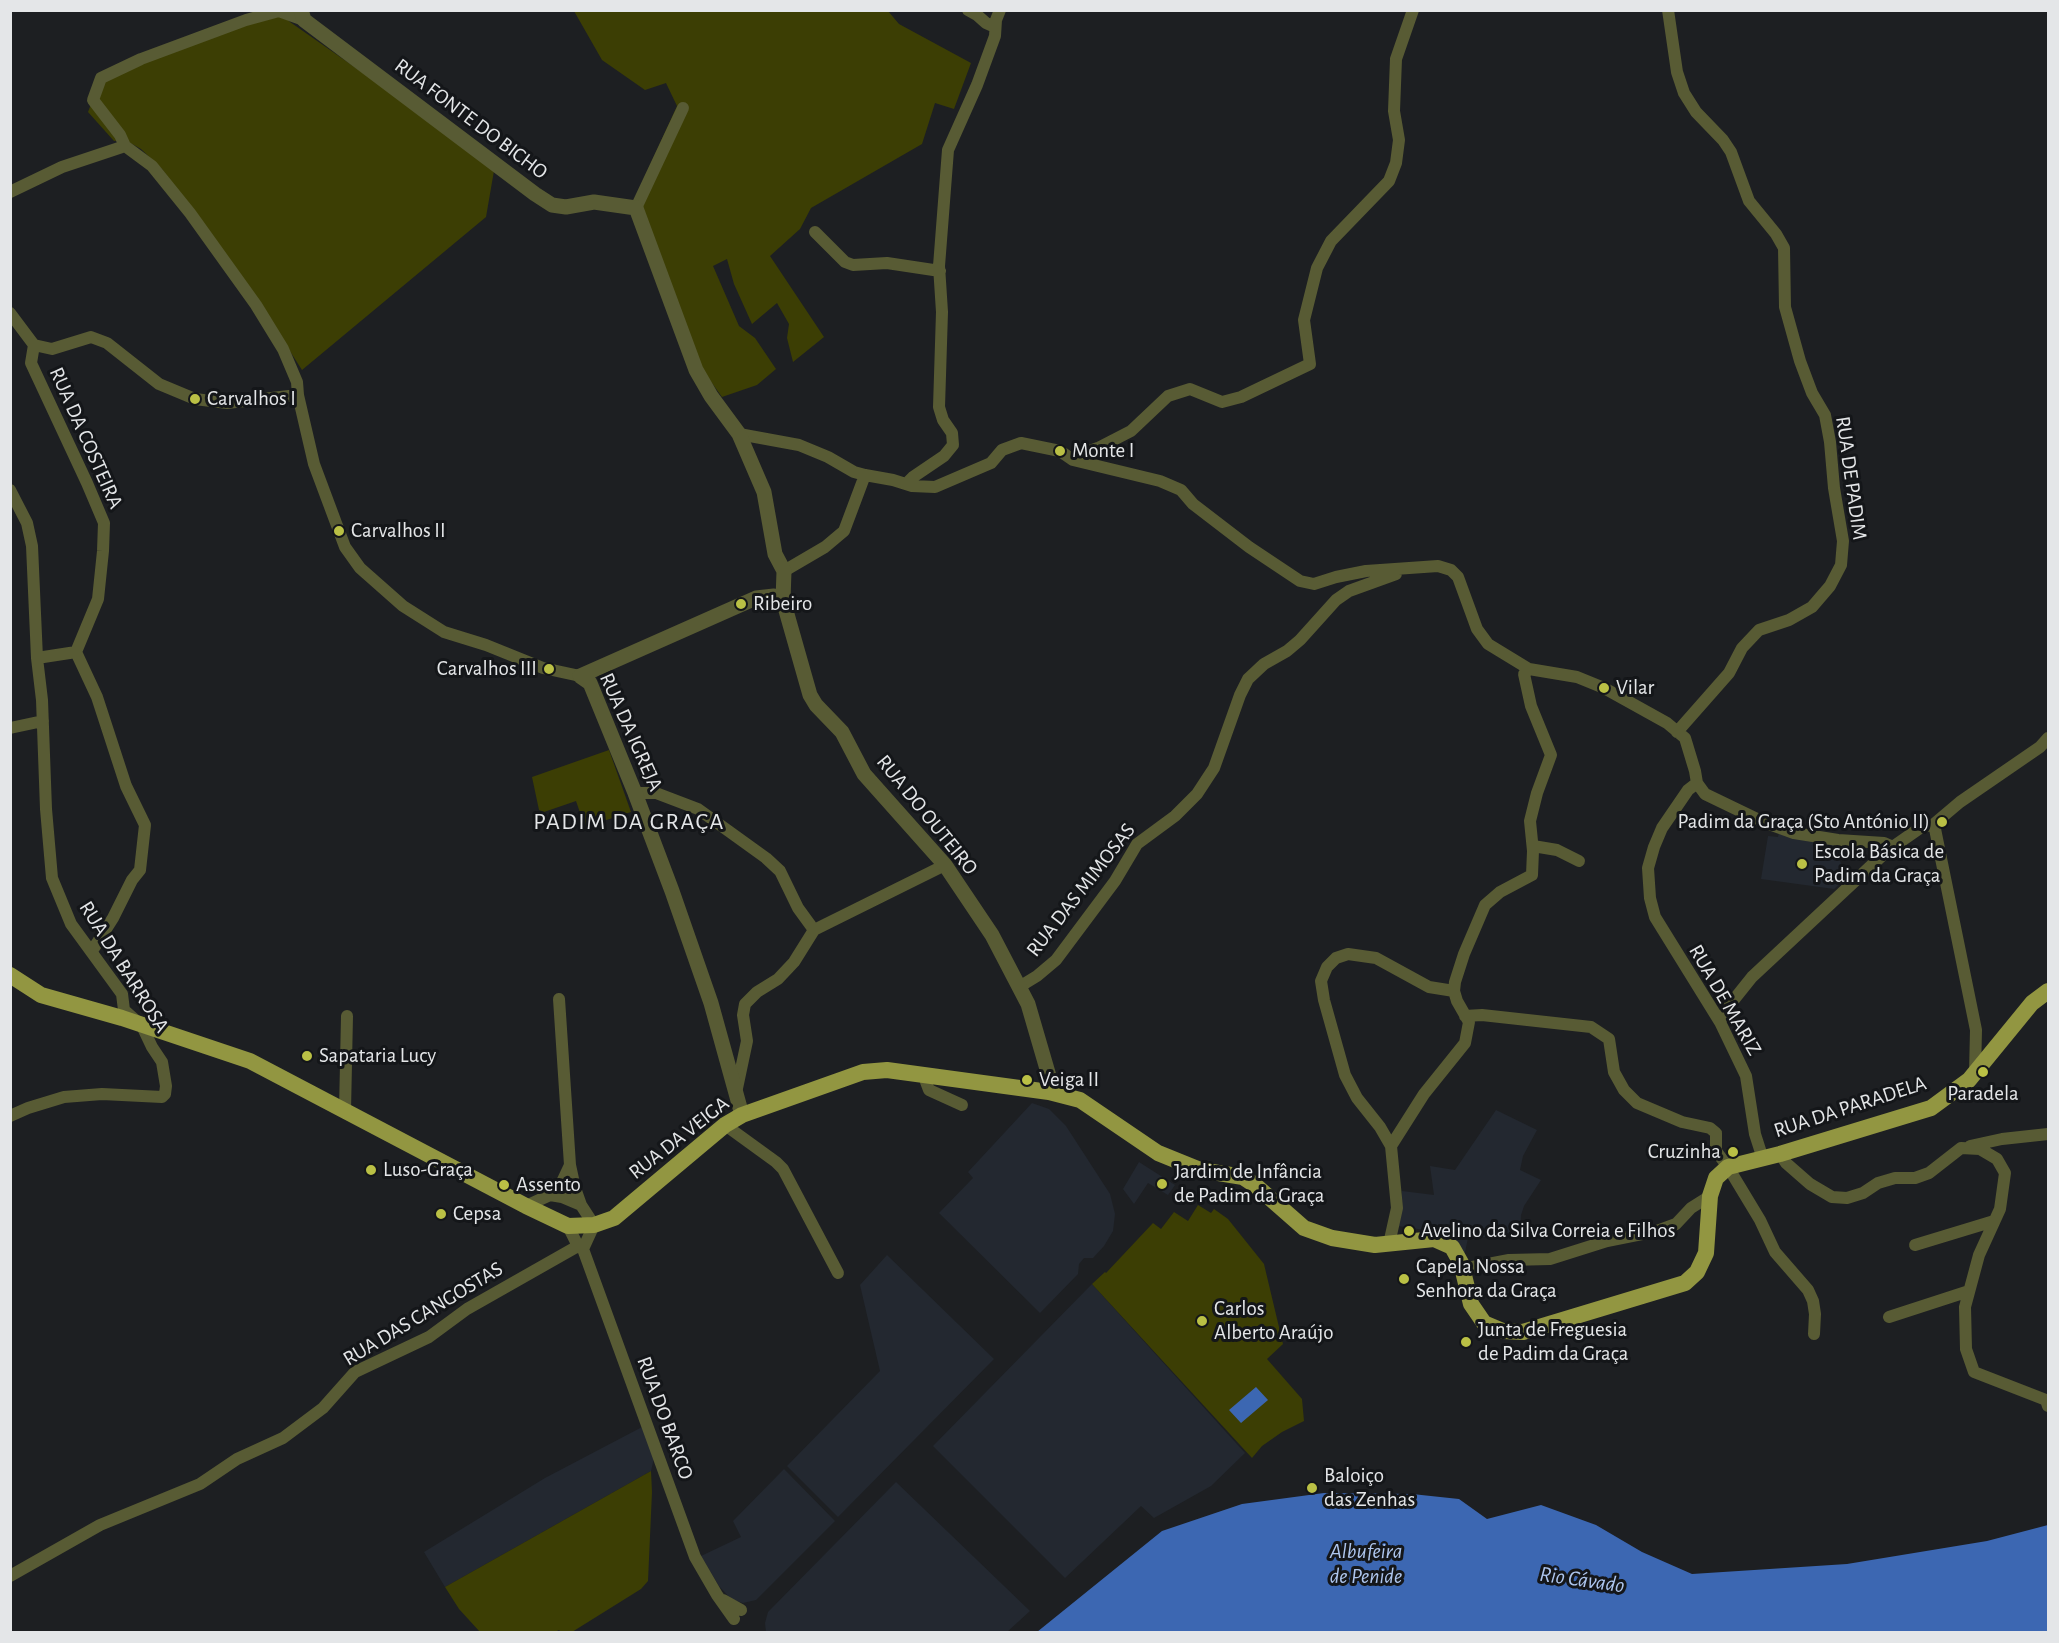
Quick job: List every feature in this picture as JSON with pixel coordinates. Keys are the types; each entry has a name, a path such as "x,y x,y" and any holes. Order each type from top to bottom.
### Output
{"main road":[{"path":"10,975 41,995 250,1061 568,1226"},
{"name":"RUA DA PARADELA","path":"1728,1167 1763,1159 1931,1108 1954,1093 1975,1073 2032,1003 2049,991"},
{"name":"RUA DA VEIGA","path":"568,1226 594,1225 614,1218 725,1125 742,1115 863,1072 887,1070 1049,1092 1080,1100 1158,1153 1200,1170 1242,1177 1255,1185 1304,1228 1332,1238 1375,1245 1434,1239 1452,1247 1462,1269 1471,1304 1484,1323 1503,1330 1523,1332 1684,1283 1697,1272 1706,1253 1710,1196"},
{"path":"1710,1196 1716,1178 1728,1167"}],"street":[{"path":"906,484 944,456 953,445 952,433 943,420 939,407 942,312 940,271 948,150 995,36 1000,10"},
{"path":"1073,460 1131,431 1168,396 1190,389 1222,402 1240,397 1310,364 1304,320 1317,268 1331,241 1389,181 1396,163 1399,140 1395,111 1396,59 1413,10"},
{"name":"RUA DE PADIM","path":"1668,10 1677,72 1684,93 1696,112 1723,140 1731,152 1749,201 1776,234 1784,248 1785,307 1800,361 1812,393 1825,415 1843,541 1841,565 1830,586 1812,606 1789,620 1759,630 1742,648 1729,673 1677,732"},
{"path":"303,15 279,11 246,20 141,59 101,78 93,100 120,135 125,146 152,166 190,213 256,305 283,349 297,382 314,464 345,547 360,568 403,606 444,632 486,645 543,668 580,676"},
{"path":"974,12 986,23 995,27"},
{"name":"RUA FONTE DO BICHO","path":"303,15 552,205 566,207 594,202 636,208"},
{"path":"683,108 636,208 696,370 711,396 739,434 764,492 775,554 784,571 825,547 844,531 865,475"},
{"path":"10,192 62,167 125,146"},
{"path":"814,232 845,262 853,265 887,263 940,271"},
{"path":"10,313 34,345 52,349 91,337 107,343 159,384 195,399 227,403 298,395"},
{"name":"RUA DA COSTEIRA","path":"34,345 31,363 104,523 98,599 76,652"},
{"path":"739,434 799,445 828,457 854,472 934,488 991,463 1002,450 1022,443 1060,451 1073,460 1160,481 1181,490 1193,504 1249,547 1300,581 1314,584 1366,571 1438,566 1451,570 1458,577 1477,629 1488,644 1529,669 1577,678 1604,688 1667,723 1685,738 1695,771 1696,783 1706,794 1761,821 1794,833 1838,840 1884,843 1893,847"},
{"name":"RUA DA BARROSA","path":"10,490 27,523 32,546 46,809 52,878 71,924 122,994 124,1010 142,1026 162,1062 166,1086 162,1097 102,1094 64,1097 10,1116"},
{"name":"RUA DAS MIMOSAS","path":"1019,987 1056,960 1115,881 1137,844 1175,816 1197,794 1214,768 1248,679 1264,664 1287,651 1300,640 1336,600 1349,591 1412,568"},
{"name":"RUA DO OUTEIRO","path":"784,571 783,600 805,680 816,705 842,732 864,774 945,865 992,935 1028,1004 1049,1076 1049,1092"},
{"name":"RUA DA IGREJA","path":"580,676 756,598 774,596 783,600"},
{"path":"37,658 76,652 97,697 126,786 145,825 140,870 92,951"},
{"path":"1391,1146 1424,1094 1466,1043 1469,1022 1456,1000 1455,982 1485,905 1500,892 1532,875 1533,846 1530,821 1537,793 1551,755 1530,706 1524,674 1529,669"},
{"name":"RUA DA IGREJA","path":"580,676 590,683 635,793 711,1003 742,1115"},
{"path":"10,728 43,721"},
{"path":"1720,1022 1728,1007 1752,977 1893,847 1920,828 1934,824 1960,801 2040,747 2049,738"},
{"name":"RUA DE MARIZ","path":"1696,783 1662,828 1654,847 1648,868 1650,898 1655,917 1720,1022 1746,1076 1755,1134 1763,1159"},
{"path":"635,793 656,793 698,809 766,858 780,871 798,908 814,930"},
{"path":"1934,824 1976,1030 1975,1073"},
{"path":"1533,846 1557,850 1579,861"},
{"path":"736,1094 747,1041 743,1015 745,1004 778,979 794,962 814,930 945,865"},
{"path":"1389,1244 1397,1208 1391,1146 1380,1127 1357,1098 1345,1075 1321,981 1336,958 1347,954 1377,958 1429,987 1454,991"},
{"path":"559,999 570,1165 581,1205 594,1225 580,1247"},
{"path":"1465,1016 1482,1015 1591,1027 1609,1039 1614,1072 1624,1090 1637,1103 1682,1122 1710,1128 1716,1133 1716,1151 1760,1220 1775,1252 1808,1290 1815,1314 1814,1334"},
{"path":"345,1111 347,1016"},
{"path":"926,1075 929,1090 962,1105"},
{"path":"725,1125 783,1169 838,1273"},
{"path":"1780,1154 1786,1163 1810,1184 1832,1197 1847,1198 1863,1193 1878,1183 1895,1178 1915,1178 1929,1173 1961,1148 2002,1139 2047,1134"},
{"path":"1961,1148 1980,1149 1997,1159 2005,1173 2000,1209 1979,1255 1965,1307 1966,1349 1974,1372 2046,1400 2049,1406"},
{"path":"526,1206 550,1196 562,1182 570,1165"},
{"path":"550,1196 562,1197 581,1205"},
{"path":"1462,1269 1509,1260 1550,1259 1607,1241 1657,1231 1676,1224 1691,1208 1710,1196"},
{"path":"1915,1245 1994,1221"},
{"name":"RUA DO BARCO","path":"568,1226 580,1247 695,1557 719,1598 737,1615"},
{"name":"RUA DAS CANGOSTAS","path":"10,1576 100,1525 200,1484 237,1459 283,1438 323,1408 355,1372 429,1337 467,1309 580,1247"},
{"path":"1889,1317 1970,1291"}],"shaded area":[{"path":"279,11 290,22 495,165 486,217 302,370 270,320 162,169 141,149 125,140 114,141 88,112 101,78"},
{"path":"574,11 888,11 899,24 971,63 954,109 935,103 922,144 811,208 800,229 770,256 824,337 793,362 787,338 789,324 777,303 752,324 734,284 727,259 713,266 739,326 755,338 776,369 757,385 722,397 704,372 640,210 644,178 677,106 666,83 645,90 602,60"},
{"path":"609,750 631,812 585,827 576,801 544,812 539,810 532,777"},
{"name":"Escola Básica de Padim da Graça","path":"1779,832 1833,845 1837,849 1845,879 1834,889 1761,879 1768,836 1778,837"},
{"path":"1032,1103 1049,1109 1066,1126 1110,1194 1115,1214 1113,1231 1104,1246 1093,1258 1084,1258 1079,1264 1078,1274 1040,1313 939,1213 973,1178 968,1172"},
{"path":"1496,1110 1537,1130 1523,1156 1520,1170 1541,1180 1524,1206 1520,1235 1468,1238 1464,1257 1424,1230 1398,1226 1402,1191 1434,1195 1430,1166 1455,1170"},
{"name":"Jardim de Infância de Padim da Graça","path":"1139,1162 1175,1185 1168,1195 1148,1183 1134,1204 1123,1189"},
{"name":"Carlos Alberto Araújo","path":"1198,1205 1211,1213 1214,1209 1228,1219 1264,1264 1283,1344 1267,1359 1302,1399 1304,1421 1282,1432 1262,1446 1252,1458 1092,1284 1106,1273 1153,1223 1161,1229 1174,1212 1188,1221"},
{"path":"887,1255 994,1359 838,1517 787,1466 880,1371 860,1285"},
{"path":"1092,1284 1245,1453 1211,1486 1154,1518 1141,1506 1065,1578 933,1446"},
{"path":"644,1426 655,1454 651,1471 445,1587 424,1552 545,1478"},
{"path":"784,1469 835,1521 756,1600 743,1603 731,1599 719,1586 701,1556 741,1537 733,1521"},
{"path":"651,1471 648,1581 641,1589 572,1632 559,1630 555,1632 480,1632 459,1609 445,1587"},
{"path":"896,1482 1030,1611 1007,1632 766,1632 765,1623 768,1612"}],"water":[{"path":"1256,1387 1268,1400 1241,1423 1229,1410"},
{"name":"Albufeira de Penide","path":"1324,1493 1412,1494 1459,1499 1487,1519 1541,1505 1596,1525 1642,1552 1692,1574 1847,1564 1987,1541 2048,1525 2048,1632 1037,1632 1162,1531 1242,1504"}],"place":[{"name":"Carvalhos I","path":"195,399"},
{"name":"Monte I","path":"1060,451"},
{"name":"Carvalhos II","path":"339,531"},
{"name":"Ribeiro","path":"741,604"},
{"name":"Carvalhos III","path":"549,669"},
{"name":"Vilar","path":"1604,688"},
{"name":"Padim da Graça (Sto António II)","path":"1942,822"},
{"name":"Escola Básica de Padim da Graça","path":"1802,864"},
{"name":"Sapataria Lucy","path":"307,1056"},
{"name":"Paradela","path":"1983,1072"},
{"name":"Veiga II","path":"1027,1080"},
{"name":"Cruzinha","path":"1733,1152"},
{"name":"Luso-Graça","path":"371,1170"},
{"name":"Jardim de Infância de Padim da Graça","path":"1162,1184"},
{"name":"Assento","path":"504,1185"},
{"name":"Cepsa","path":"441,1214"},
{"name":"Avelino da Silva Correia e Filhos","path":"1409,1231"},
{"name":"Capela Nossa Senhora da Graça","path":"1404,1279"},
{"name":"Carlos Alberto Araújo","path":"1202,1321"},
{"name":"Junta de Freguesia de Padim da Graça","path":"1466,1342"},
{"name":"Baloiço das Zenhas","path":"1312,1488"}],"district":[{"name":"PADIM DA GRAÇA","path":"629,822"}],"water label":[{"name":"Rio Cávado","path":"1582,1580"}]}
